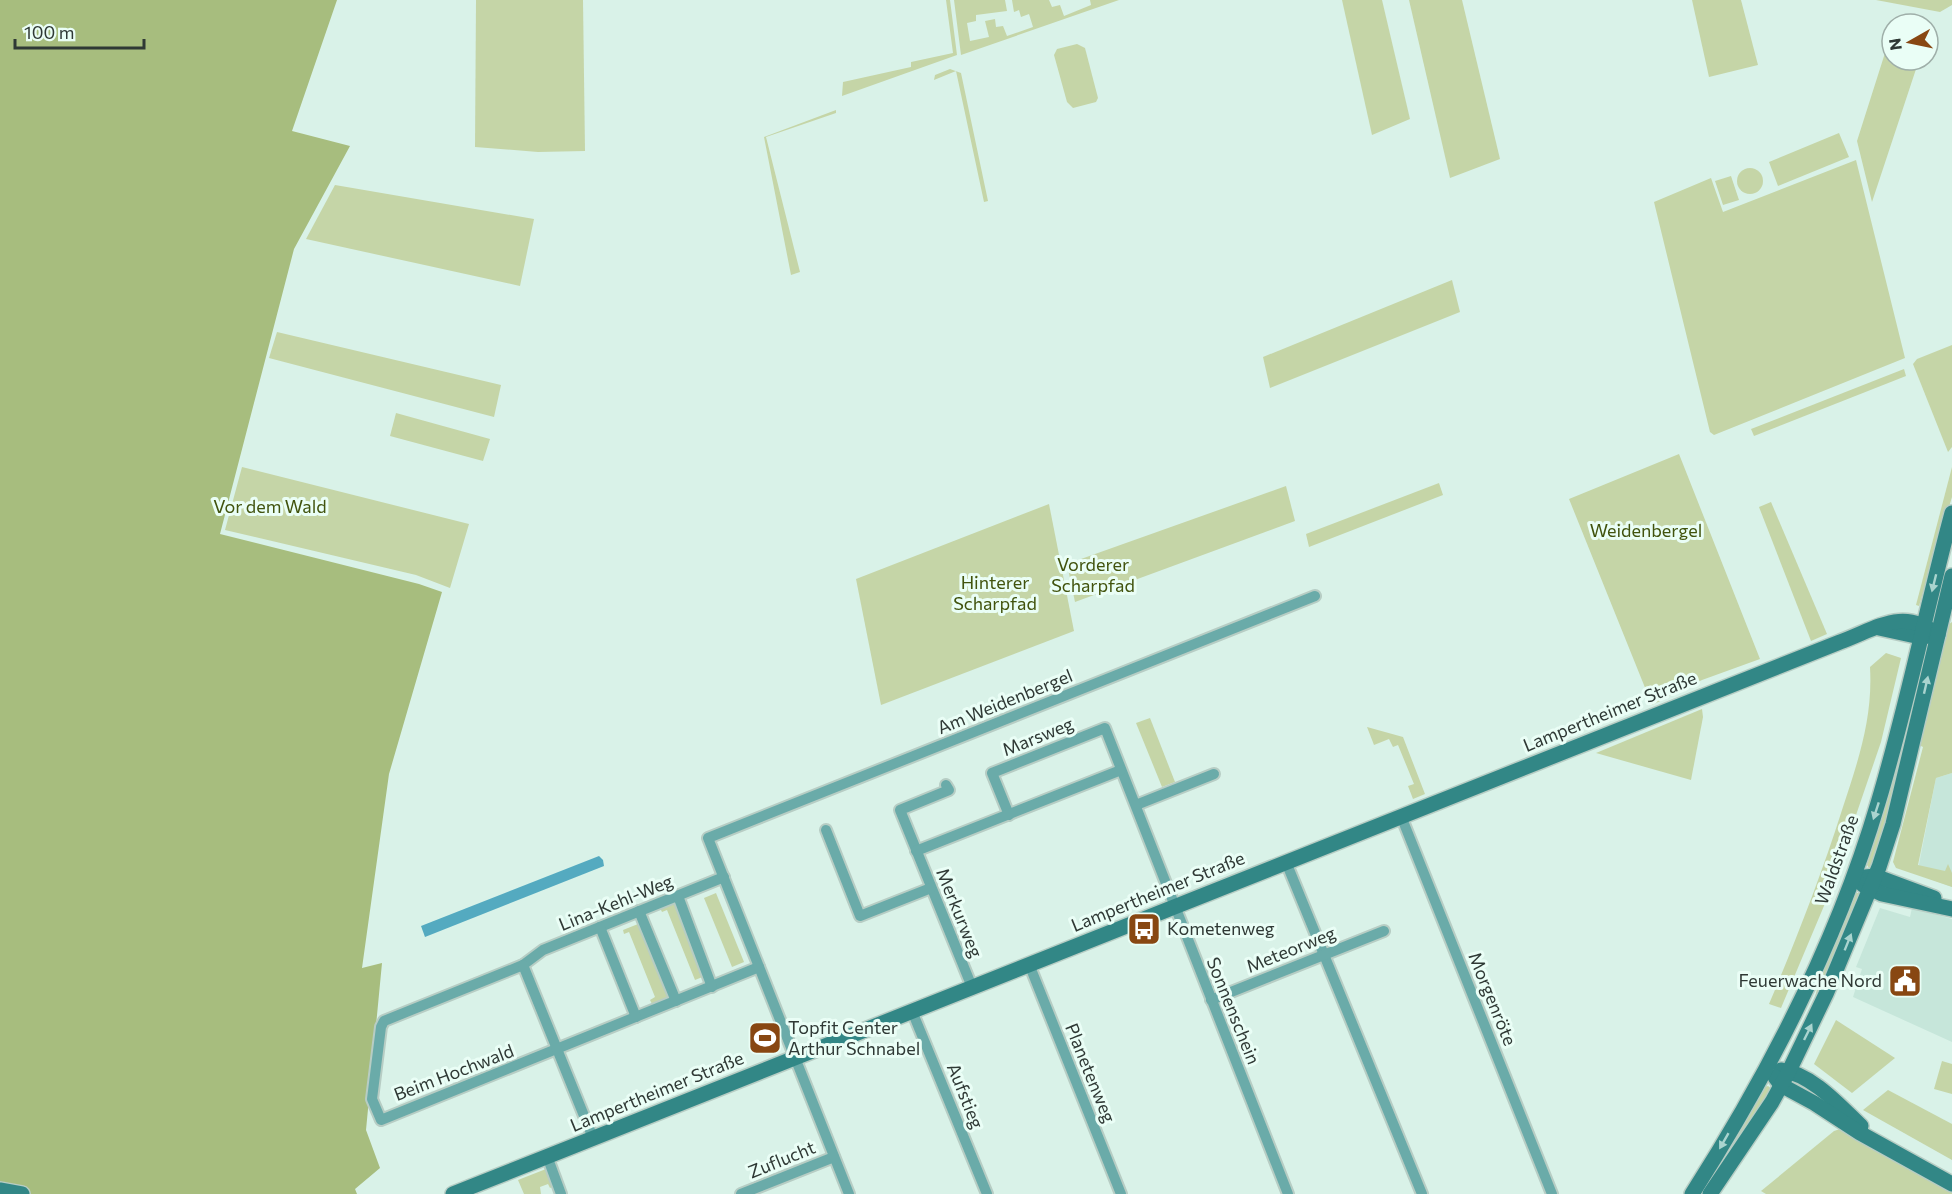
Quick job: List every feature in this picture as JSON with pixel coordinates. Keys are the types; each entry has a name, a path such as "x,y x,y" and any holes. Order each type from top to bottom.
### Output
{"street":[{"name":"Waldstraße","path":"1692,1194 1767,1068 1812,978 1854,877 1878,804 1952,513"},
{"path":"1710,1194 1789,1071 1826,994 1872,883 1893,824 1952,576"},
{"name":"Am Weidenbergel","path":"724,878 708,838 1315,596"},
{"name":"Lampertheimer Straße","path":"453,1194 1879,628 1922,630 1938,635"},
{"name":"Sonnenschein","path":"1105,728 1288,1194"},
{"name":"Marsweg","path":"1009,815 992,773 1105,728"},
{"path":"1009,815 1121,770"},
{"path":"1136,805 1214,774"},
{"name":"Merkurweg","path":"946,785 949,790 900,810 972,987"},
{"name":"Merkurweg","path":"916,851 1009,815"},
{"name":"Morgenröte","path":"1401,816 1552,1194"},
{"path":"825,830 860,916 931,888"},
{"path":"1286,862 1422,1194"},
{"path":"1854,877 1952,909"},
{"path":"724,878 849,1194"},
{"name":"Lina-Kehl-Weg","path":"523,964 543,950 724,878"},
{"path":"1872,883 1952,904"},
{"path":"678,896 712,987"},
{"path":"639,911 676,1001"},
{"path":"600,927 636,1017"},
{"name":"Meteorweg","path":"1211,1000 1384,931"},
{"path":"523,964 593,1138"},
{"name":"Beim Hochwald","path":"523,964 384,1021 372,1099 376,1109 381,1120 558,1050"},
{"name":"Planetenweg","path":"1029,964 1121,1194"},
{"path":"558,1050 759,967"},
{"name":"Aufstieg","path":"912,1011 987,1194"},
{"path":"1767,1068 1789,1071 1824,1092 1876,1140"},
{"path":"1767,1068 1781,1085 1860,1133 1948,1180"},
{"path":"547,1156 561,1194"},
{"name":"Zuflucht","path":"741,1194 834,1157"},
{"path":"1719,1194 1725,1173"},
{"path":"0,1190 22,1194"}],"shaded area":[{"path":"1952,773 1952,887 1917,874 1936,778"},
{"name":"Feuerwache Nord","path":"1880,908 1910,917 1912,908 1952,919 1952,1042 1853,997 1862,969 1856,967"}],"green space":[{"path":"0,0 337,0 292,131 350,146 294,249 220,534 419,584 442,592 389,774 362,968 382,963 366,1130 380,1168 355,1189 357,1194 0,1194"},
{"path":"476,0 583,0 585,151 538,152 475,147"},
{"path":"946,0 950,0 957,55 842,96 843,82 911,67 911,62 953,53"},
{"path":"954,0 1005,0 1007,11 976,15 976,21 967,23 970,41 989,37 985,21 995,19 996,27 1003,26 1007,36 1033,27 1029,14 1021,17 1019,10 1014,12 1012,0 1049,0 1052,7 1060,5 1064,16 1091,5 1090,0 1119,0 961,55"},
{"path":"1342,0 1382,0 1410,119 1372,135"},
{"path":"1409,0 1462,0 1500,159 1450,178"},
{"path":"1692,0 1741,0 1758,65 1709,77"},
{"path":"1876,0 1952,0 1952,5 1940,12"},
{"path":"1077,44 1085,48 1098,98 1096,102 1073,108 1067,102 1054,55 1057,49"},
{"path":"950,69 956,71 934,80 935,75"},
{"path":"1880,69 1880,72 1915,72 1872,202 1857,141"},
{"path":"956,71 961,73 988,201 984,202"},
{"path":"836,110 836,113 766,137 800,272 791,275 764,137"},
{"path":"1839,133 1849,157 1778,186 1769,162"},
{"path":"1856,160 1905,358 1714,435 1710,432 1654,202 1711,178 1723,212"},
{"path":"1750,168 1760,171 1763,181 1760,191 1750,194 1740,191 1737,181 1740,171"},
{"path":"1731,176 1739,200 1723,205 1715,181"},
{"path":"335,185 534,219 520,286 306,239"},
{"path":"1452,280 1460,312 1270,388 1263,357"},
{"path":"277,332 501,385 494,417 269,358"},
{"path":"1952,345 1952,447 1948,452 1913,364 1917,359"},
{"path":"1904,369 1906,376 1754,436 1751,429"},
{"path":"396,413 490,439 483,461 390,436"},
{"name":"Weidenbergel","path":"1679,454 1760,659 1702,680 1652,705 1569,499"},
{"name":"Vor dem Wald","path":"242,467 469,524 450,588 416,575 225,530"},
{"path":"1952,467 1952,497 1919,606 1916,605"},
{"path":"1439,483 1443,495 1309,547 1306,534"},
{"name":"Vorderer Scharpfad","path":"1286,486 1295,521 1075,602 1067,564"},
{"path":"1771,502 1827,634 1811,641 1759,507"},
{"name":"Hinterer Scharpfad","path":"1049,504 1074,631 881,705 856,579"},
{"path":"1952,622 1952,773 1936,778 1918,865 1945,871 1948,864 1952,873 1952,887 1896,868 1893,862 1923,747 1919,745 1948,625"},
{"path":"1926,642 1904,757 1873,867 1869,868 1867,865 1891,782"},
{"path":"1886,653 1901,658 1881,742 1829,894 1781,1008 1769,1004 1817,884 1854,774 1867,722 1870,667"},
{"path":"1702,709 1703,717 1691,780 1596,753"},
{"path":"1150,718 1175,782 1162,787 1136,723"},
{"path":"1367,727 1403,737 1425,794 1413,799 1408,786 1414,784 1398,745 1393,747 1389,739 1374,745"},
{"path":"716,893 744,962 732,967 704,898"},
{"path":"1856,893 1861,893 1815,1010 1813,1005 1830,947 1841,918"},
{"path":"676,902 705,976 695,980 667,910 662,912 660,908"},
{"path":"638,924 668,998 652,1004 650,1000 655,997 629,932 624,934 623,930"},
{"path":"1836,1020 1895,1058 1852,1093 1814,1064"},
{"path":"1942,1061 1952,1064 1952,1094 1934,1089"},
{"path":"1768,1086 1773,1090 1705,1194 1699,1194 1764,1087"},
{"path":"1888,1090 1952,1124 1952,1160 1863,1110"},
{"path":"1843,1128 1952,1190 1952,1194 1766,1194 1761,1191 1834,1131"},
{"path":"546,1169 554,1186 550,1188 548,1184 540,1187 541,1194 524,1194 518,1180"}],"water":[{"path":"599,856 604,866 425,937 421,926"}],"place":[{"name":"Kometenweg","path":"1144,929"},
{"name":"Feuerwache Nord","path":"1905,981"},
{"name":"Topfit Center Arthur Schnabel","path":"765,1038"}]}
